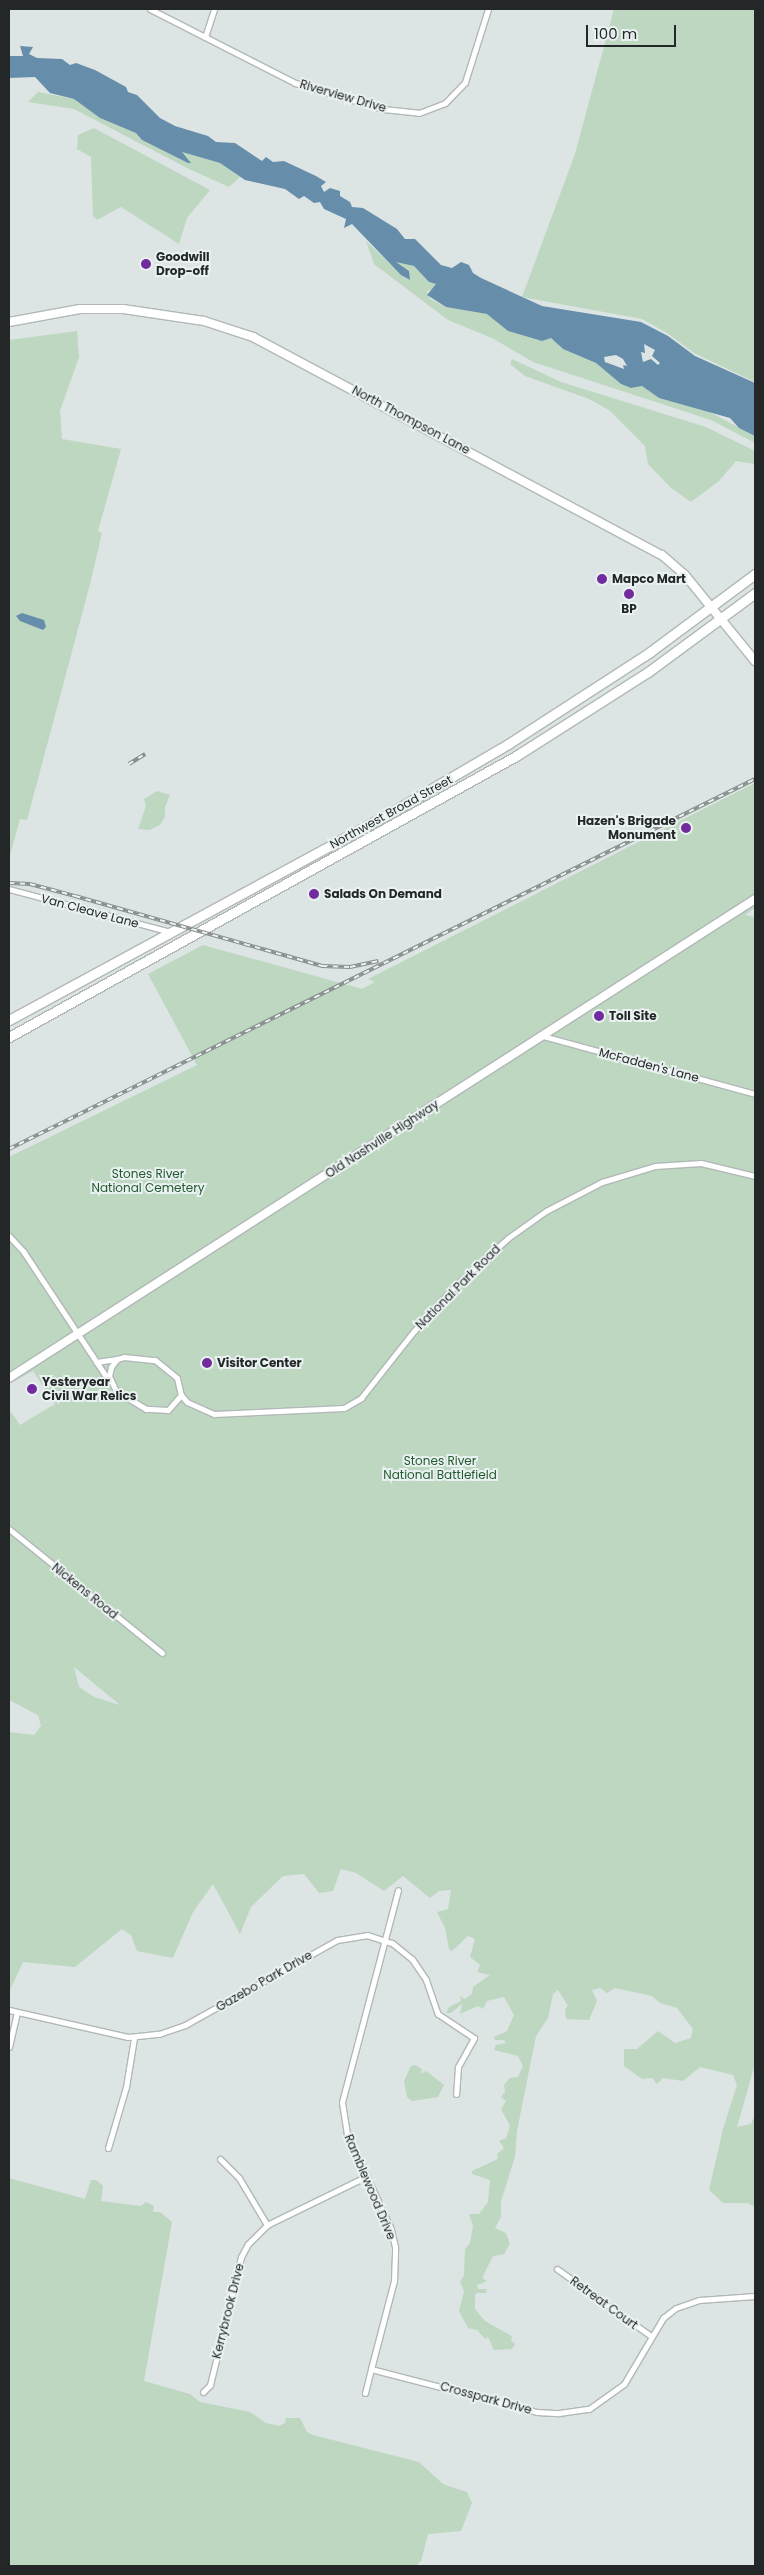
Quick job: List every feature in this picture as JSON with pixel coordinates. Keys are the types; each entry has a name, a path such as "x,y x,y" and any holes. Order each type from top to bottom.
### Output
{"main road":[{"name":"North Thompson Lane","path":"9,322 80,309 123,309 204,321 253,337 662,555 685,574 722,617 755,661"},
{"name":"Northwest Broad Street","path":"9,1020 355,832 508,744 650,652 755,574"},
{"name":"Northwest Broad Street","path":"9,1037 362,844 516,756 648,672 755,593"},
{"path":"559,712 567,724"},
{"path":"508,744 516,756"},
{"path":"427,792 434,804"},
{"path":"355,832 362,844"},
{"path":"254,887 261,899"},
{"name":"Old Nashville Highway","path":"9,1378 755,898"},
{"path":"172,932 179,944"},
{"path":"52,997 58,1010"}],"street":[{"name":"Riverview Drive","path":"150,9 295,83 384,109 419,113 445,103 466,82 488,9"},
{"path":"205,37 214,9"},
{"name":"Van Cleave Lane","path":"9,889 172,932"},
{"name":"McFadden's Lane","path":"543,1036 755,1094"},
{"name":"National Park Road","path":"96,1362 134,1356 155,1360 177,1378 181,1395 200,1410 214,1414 344,1408 361,1398 414,1331 484,1258 554,1206 602,1182 655,1166 706,1163 755,1176"},
{"path":"9,1236 24,1251 110,1384 126,1400 152,1411 168,1410 181,1395"},
{"path":"110,1384 111,1367 117,1358"},
{"name":"Nickens Road","path":"9,1529 162,1653"},
{"name":"Ramblewood Drive","path":"371,2369 394,2281 396,2257 391,2229 365,2177 347,2134 342,2102 398,1890"},
{"name":"Gazebo Park Drive","path":"9,2010 134,2038 179,2028 337,1940 362,1935 384,1939 412,1958 426,1980 441,2018 474,2038 458,2067 456,2094"},
{"path":"9,2047 17,2012"},
{"path":"108,2148 126,2087 134,2038"},
{"path":"220,2158 240,2178 267,2225"},
{"name":"Kerrybrook Drive","path":"203,2392 210,2385 242,2257 248,2244 267,2225 365,2177"},
{"name":"Retreat Court","path":"557,2269 651,2336"},
{"name":"Crosspark Drive","path":"371,2369 522,2409 572,2412 589,2409 616,2392 637,2366 651,2336 663,2318 688,2303 755,2296"},
{"path":"365,2393 371,2369"}],"green space":[{"path":"614,9 755,9 755,382 694,353 667,333 642,319 522,297 575,154"},
{"path":"38,92 74,99 100,118 137,133 142,140 188,163 182,152 220,163 240,177 229,187 189,169 74,109 28,102"},
{"path":"94,128 210,190 187,218 179,244 121,207 97,220 93,216 91,157 77,149 78,135"},
{"path":"366,241 404,277 410,280 395,261 414,266 429,282 436,284 435,289 427,291 430,299 446,307 488,314 508,331 542,341 551,338 563,349 596,363 621,384 631,388 642,386 659,398 704,409 755,436 755,443 711,420 533,362 492,338 448,320 374,264"},
{"path":"77,331 79,357 60,411 62,439 121,449 98,531 102,533 90,584 27,820 20,819 9,859 9,340"},
{"path":"512,359 561,382 706,427 755,451 755,464 736,461 719,481 691,502 670,487 648,464 645,446 609,410 589,399 525,376 510,364"},
{"name":"Stones River National Battlefield","path":"755,783 755,908 745,915 755,917 755,2064 737,2127 751,2124 755,2115 755,2203 753,2206 747,2203 723,2203 709,2190 723,2129 737,2085 733,2075 700,2067 683,2081 663,2078 657,2084 652,2078 642,2079 624,2066 624,2049 637,2049 658,2031 675,2043 691,2038 693,2029 677,2008 660,2003 652,1996 615,1988 607,1993 600,1988 592,1990 597,2001 589,2020 566,2019 565,2009 568,2006 558,1990 553,1994 548,2018 536,2036 517,2131 515,2157 501,2201 501,2217 495,2228 506,2233 510,2244 504,2254 493,2256 482,2278 487,2281 477,2285 478,2289 487,2289 486,2293 476,2293 475,2296 475,2309 485,2321 512,2336 511,2340 515,2344 512,2349 494,2350 488,2337 485,2339 477,2330 468,2328 459,2311 464,2291 460,2282 464,2275 465,2249 470,2243 473,2226 469,2214 479,2214 488,2202 490,2180 472,2174 472,2171 498,2159 497,2154 504,2148 499,2141 506,2138 510,2126 501,2109 506,2101 501,2097 505,2092 504,2085 510,2078 518,2077 523,2066 518,2056 494,2050 496,2045 506,2043 504,2040 495,2040 494,2037 507,2031 514,2015 504,1997 487,2001 483,2009 478,2006 460,2014 462,2004 451,2013 446,2013 449,2007 461,2001 460,1996 465,1999 472,1994 473,1987 490,1975 477,1972 480,1965 470,1957 475,1939 468,1936 452,1951 449,1949 445,1928 437,1912 448,1909 451,1890 439,1891 430,1898 403,1876 384,1891 356,1873 341,1869 333,1891 319,1893 304,1874 283,1876 251,1907 240,1934 213,1884 193,1912 173,1958 137,1951 131,1935 122,1929 75,1967 23,1962 9,1992 9,1732 34,1735 41,1726 38,1715 9,1700 9,1409 20,1425 55,1404 33,1371 9,1384 9,1157 197,1065 148,974 203,945 362,989 375,982 368,979","holes":["74,1667 120,1705 94,1697 79,1687"]},
{"path":"157,791 170,795 165,807 165,817 160,825 149,830 138,829 146,806 144,799"},
{"path":"415,2065 422,2069 421,2074 426,2071 444,2085 438,2097 412,2101 407,2097 404,2081 411,2066"},
{"path":"9,2178 85,2199 91,2180 96,2180 103,2186 101,2201 141,2206 146,2202 154,2206 153,2212 160,2212 172,2222 144,2381 190,2394 200,2402 250,2412 266,2423 279,2426 285,2423 286,2418 300,2418 307,2432 313,2435 419,2462 443,2484 467,2492 472,2503 461,2531 428,2534 421,2561 416,2566 9,2566"}],"water":[{"path":"20,46 33,47 29,54 37,58 62,59 70,65 76,63 95,70 126,87 128,92 137,95 160,118 175,126 208,136 216,142 235,143 262,161 266,157 273,162 284,161 316,176 326,182 321,186 324,192 330,188 340,191 340,196 350,202 352,207 363,208 397,229 405,239 415,239 441,265 452,268 461,262 469,265 473,273 481,278 542,306 641,322 668,336 695,356 755,383 755,436 739,428 730,418 659,398 642,386 631,388 621,384 596,363 563,349 551,338 542,341 508,331 487,314 446,307 427,295 436,284 429,282 414,266 396,262 409,271 410,280 401,275 352,224 344,228 346,219 324,209 320,202 314,203 304,196 299,199 285,189 245,180 220,163 182,152 191,163 188,163 142,140 136,133 100,118 74,99 50,93 35,77 9,78 9,56 23,56","holes":["644,344 655,350 652,356 660,363 658,365 651,359 643,362 641,352 645,353","616,355 623,359 627,366 623,365 624,369 605,362 604,357"]},
{"path":"22,613 44,620 46,627 43,630 20,621 16,616"}],"railway":[{"path":"129,764 145,754"},
{"path":"9,1149 755,779"},
{"path":"9,883 30,884 322,966 350,967 378,961"}],"place":[{"name":"Goodwill Drop-off","path":"146,264"},
{"name":"Mapco Mart","path":"602,579"},
{"name":"BP","path":"629,594"},
{"name":"Hazen's Brigade Monument","path":"686,828"},
{"name":"Salads On Demand","path":"314,894"},
{"name":"Toll Site","path":"599,1016"},
{"name":"Visitor Center","path":"207,1363"},
{"name":"Yesteryear Civil War Relics","path":"32,1389"}],"park label":[{"name":"Stones River National Cemetery","path":"148,1181"}]}
